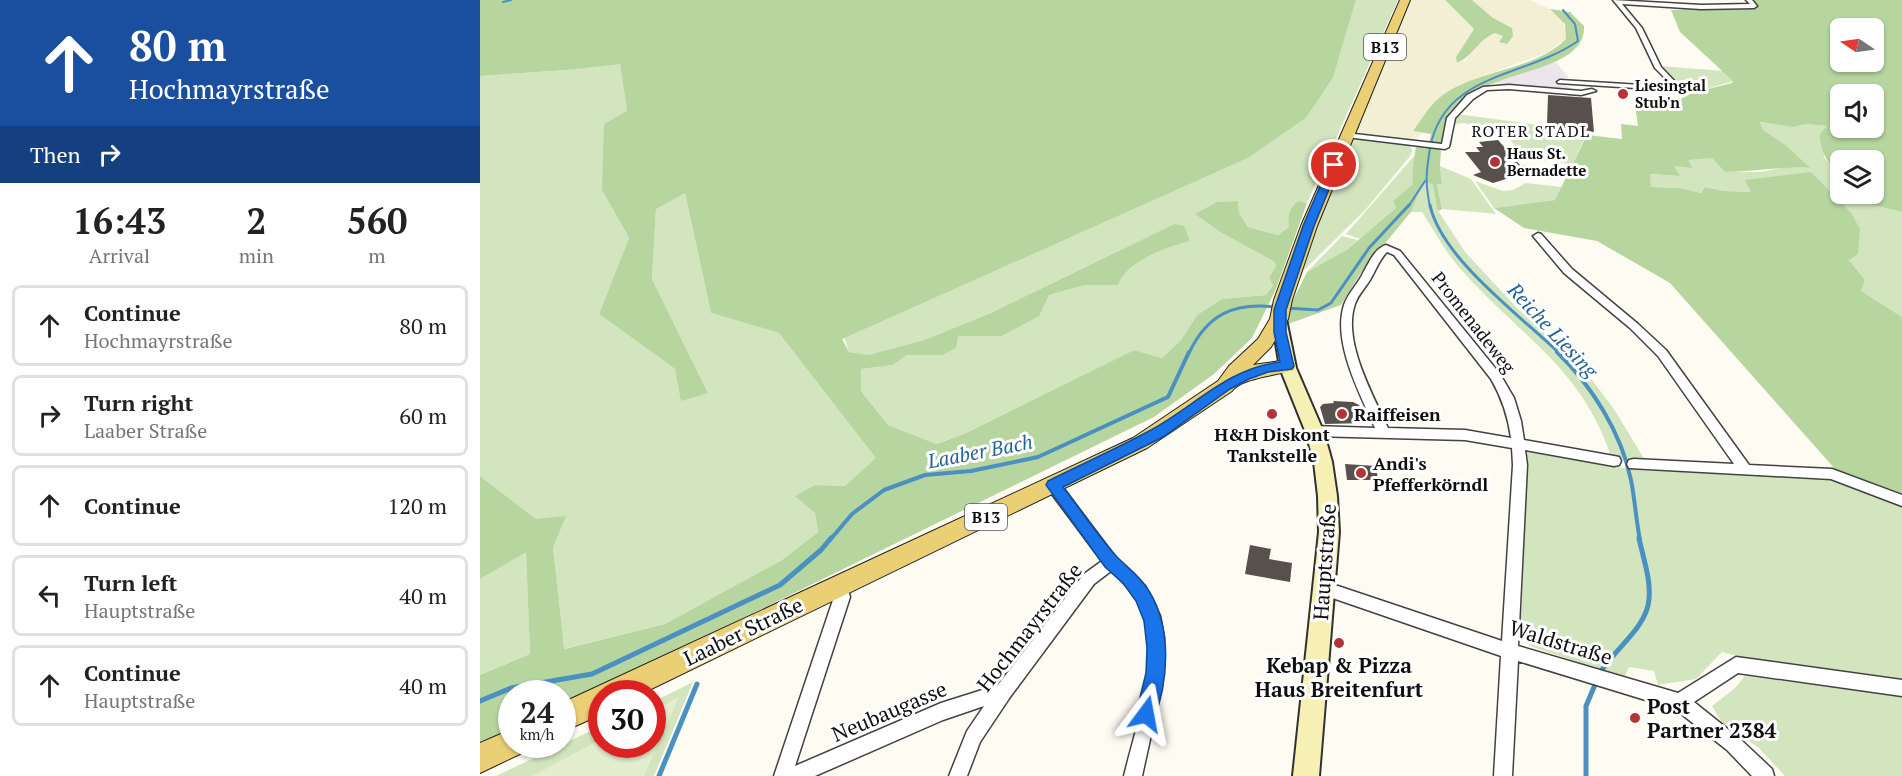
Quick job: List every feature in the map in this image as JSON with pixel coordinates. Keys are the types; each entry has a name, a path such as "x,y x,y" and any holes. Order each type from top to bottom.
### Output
{"main road":[{"name":"Hauptstraße","path":"1306,776 1329,532 1329,505 1322,458 1286,361 1281,310 1309,226 1405,0"},
{"name":"Laaber Straße","path":"641,680 1158,433 1225,386 1236,370 1254,356 1265,343 1281,310"},
{"path":"1254,356 1286,361"},
{"path":"1225,386 1257,370 1286,361"},
{"path":"480,758 498,750"}],"street":[{"path":"1617,1 1697,7 1754,6 1749,0"},
{"path":"1560,82 1680,90 1658,68 1639,28 1617,1"},
{"path":"1346,135 1445,147 1448,126 1457,110 1470,97 1488,87 1581,93 1592,91"},
{"path":"1538,236 1568,271 1658,348 1745,470"},
{"name":"Promenadeweg","path":"1384,434 1360,379 1351,349 1348,317 1354,296 1378,256 1386,248 1397,253 1496,377 1513,408 1520,465 1503,776"},
{"path":"1313,431 1465,435 1614,461"},
{"path":"1634,464 1832,474 1902,501"},
{"name":"Hochmayrstraße","path":"958,776 973,737 1004,691 1089,579 1111,562 1053,485"},
{"path":"1111,562 1129,577 1143,596 1154,621 1156,639 1155,673 1132,776"},
{"path":"783,776 842,597 840,585"},
{"name":"Waldstraße","path":"1323,588 1510,651 1680,702 1733,744 1765,776"},
{"path":"1680,702 1736,665 1902,688"},
{"name":"Neubaugasse","path":"794,776 941,712 1004,691"}],"shaded area":[{"path":"1408,0 1445,0 1474,29 1456,57 1457,63 1466,60 1482,39 1495,33 1503,35 1499,42 1512,28 1493,18 1472,0 1530,0 1550,9 1562,19 1566,39 1546,53 1477,78 1443,95 1413,130 1423,133 1415,139 1358,133 1355,131"},
{"path":"1556,62 1569,78 1563,78 1561,83 1574,90 1494,83"}],"green space":[{"path":"480,0 1356,0 1333,78 1306,118 1248,158 842,339 849,352 868,355 924,340 991,313 1174,224 1184,226 1190,241 1159,251 1139,262 1123,276 1118,285 1085,285 1049,295 1039,316 1002,336 958,336 956,348 942,355 907,355 893,365 861,369 861,391 888,425 936,444 964,434 1134,350 1162,358 1181,340 1197,315 1222,299 1266,295 1273,286 1269,277 1276,266 1274,261 1222,233 1195,214 1217,202 1238,201 1239,213 1248,227 1278,235 1289,227 1288,220 1293,205 1299,201 1307,203 1276,289 1252,338 1214,374 1154,417 616,680 588,680 588,694 576,700 576,680 498,680 498,738 480,747 480,675 530,654 526,552 480,579 480,476 536,519 566,516 553,547 564,649 665,624 782,560 818,532 815,513 795,496 815,485 845,486 876,458 779,333 711,313 685,193 656,209 652,279 708,393 681,401 675,369 599,314 629,238 602,190 604,124 627,111 620,64 480,76"},
{"path":"1356,0 1398,0 1307,203 1299,201 1289,227 1278,235 1248,227 1239,213 1238,201 1217,202 1274,261 1276,266 1269,277 1273,286 1266,295 1222,299 1197,315 1181,340 1162,358 1134,350 964,434 935,444 888,425 861,391 860,369 893,365 907,355 942,355 958,336 1002,336 1038,316 1049,295 1085,285 1118,285 1123,276 1139,262 1159,251 1190,241 1174,224 991,313 924,340 868,355 849,352 844,337 1248,158 1306,118 1333,78"},
{"path":"1445,0 1472,0 1493,18 1512,28 1513,36 1507,44 1499,42 1503,36 1495,33 1483,40 1457,63 1456,57 1474,29"},
{"path":"1751,0 1902,0 1902,212 1868,204 1884,204 1884,150 1830,150 1830,164 1821,147 1820,134 1827,126 1806,124 1793,127 1760,122 1763,130 1787,146 1810,168 1725,172 1712,158 1688,160 1693,168 1674,166 1680,176 1650,174 1651,187 1680,188 1701,193 1705,187 1724,191 1751,192 1745,180 1811,172 1830,191 1830,204 1842,204 1851,213 1860,229 1858,254 1849,260 1865,280 1861,291 1902,317 1902,494 1835,469 1670,283 1597,241 1524,228 1494,208 1555,200 1587,135 1622,139 1621,124 1638,126 1635,105 1645,107 1648,99 1677,101 1692,93 1732,83 1733,81 1680,32 1671,10 1754,7 1756,5"},
{"path":"1550,9 1570,12 1584,26 1580,43 1567,55 1547,65 1477,91 1458,104 1445,122 1442,145 1429,144 1431,134 1413,131 1443,95 1473,80 1538,58 1553,50 1566,39 1565,24"},
{"path":"620,63 627,111 602,190 629,238 599,314 708,393 652,279 656,208 685,193 711,313 779,333 877,458 845,486 815,485 796,496 815,513 818,532 782,560 665,624 563,649 553,547 536,519 480,476 480,76 567,70"},
{"path":"1660,66 1724,71 1734,81 1692,93 1675,82"},
{"path":"1457,114 1585,131 1587,134 1572,165 1555,161 1533,160 1527,158 1501,130 1478,128 1465,123 1454,124 1452,145 1449,145 1451,125"},
{"path":"1760,122 1793,127 1806,124 1828,126 1824,157 1830,164 1830,204 1868,204 1902,212 1902,317 1860,291 1865,280 1849,260 1746,180 1752,192 1724,191 1705,187 1701,193 1680,188 1651,187 1649,174 1679,176 1674,166 1693,167 1687,160 1712,158 1725,172 1760,172 1787,167 1809,168 1787,146 1763,130"},
{"path":"1354,140 1409,144 1412,150 1411,155 1366,209 1304,270 1293,294 1297,275 1338,166 1346,159"},
{"path":"1416,146 1441,149 1442,184 1437,184 1442,209 1439,211 1437,209 1433,185 1424,180 1411,212 1362,271 1341,305 1288,324 1291,304 1307,272 1348,249 1396,208 1393,201 1413,184"},
{"path":"1415,155 1413,184 1393,201 1396,208 1360,239 1346,234"},
{"path":"1440,166 1471,179 1496,214 1442,209 1437,184 1442,183"},
{"path":"1424,179 1433,185 1437,209 1465,252 1517,308 1583,368 1614,409 1646,462 1611,457 1598,425 1583,398 1565,374 1458,266 1422,212 1411,212"},
{"path":"1475,181 1503,191 1513,190 1526,183 1562,187 1555,200 1494,208"},
{"path":"1342,236 1358,240 1348,249 1307,272"},
{"path":"1527,452 1636,470 1834,479 1902,506 1902,683 1769,664 1722,652 1696,679 1658,685 1654,671 1629,667 1624,678 1530,646 1520,635"},
{"path":"526,551 530,654 480,675 480,579"},
{"path":"1745,676 1902,696 1902,776 1785,776 1759,748 1722,723 1712,706 1734,689"},
{"path":"693,682 666,747 666,696"},
{"path":"679,697 666,726 666,704"},
{"path":"588,732 588,758 661,758 654,776 496,776 534,758 576,758 576,738"},
{"path":"588,746 588,758 652,758 644,776 532,776 566,758 576,758 576,752"}],"building":[{"path":"1548,95 1591,98 1594,132 1547,125"},
{"name":"Haus St. Bernadette","path":"1498,140 1520,165 1555,169 1557,179 1519,175 1493,183 1473,175 1481,172 1465,152 1480,152 1476,147 1483,147 1479,142"},
{"name":"Raiffeisen","path":"1333,401 1353,402 1359,405 1366,423 1325,424 1320,407 1323,404 1334,403"},
{"name":"Andi's Pfefferkörndl","path":"1345,464 1376,466 1378,480 1347,480"},
{"path":"1250,545 1271,549 1269,559 1292,563 1290,582 1245,574"}],"waterway":[{"path":"503,2 511,0"},
{"name":"Reiche Liesing","path":"1430,207 1427,171 1430,148 1438,123 1452,104 1469,91 1489,80 1557,53 1578,41 1575,24 1563,10"},
{"name":"Laaber Bach","path":"1408,207 1425,181"},
{"name":"Laaber Bach","path":"1286,308 1318,310 1331,303 1369,248 1409,205"},
{"name":"Reiche Liesing","path":"1430,205 1437,225 1449,245 1466,265 1504,304 1559,353"},
{"name":"Laaber Bach","path":"1189,353 1204,329 1223,314 1246,307 1275,307"},
{"name":"Laaber Bach","path":"830,540 852,514 884,490 925,475 971,471 1038,457 1168,397 1189,352"},
{"name":"Reiche Liesing","path":"1557,352 1593,395 1620,445 1631,480 1640,540"},
{"name":"Laaber Bach","path":"480,701 511,688 592,674 780,585 821,550 831,538"},
{"name":"Reiche Liesing","path":"1600,673 1636,629 1647,610 1649,584 1639,538"},
{"name":"Reiche Liesing","path":"1586,776 1586,706 1597,680"},
{"path":"659,776 697,684"}],"place":[{"name":"Liesingtal Stub'n","path":"1623,94"},
{"name":"Haus St. Bernadette","path":"1495,162"},
{"name":"H&H Diskont Tankstelle","path":"1272,414"},
{"name":"Raiffeisen","path":"1342,414"},
{"name":"Andi's Pfefferkörndl","path":"1361,473"},
{"name":"Kebap & Pizza Haus Breitenfurt","path":"1339,643"},
{"name":"Post Partner 2384","path":"1635,718"}],"district":[{"name":"ROTER STADL","path":"1531,131"}],"route":[{"path":"1146,714 1155,673 1154,621 1143,596 1129,577 1111,562 1053,485 1158,433 1225,386 1257,370 1287,366 1280,332 1280,310 1309,226 1334,165"}]}
